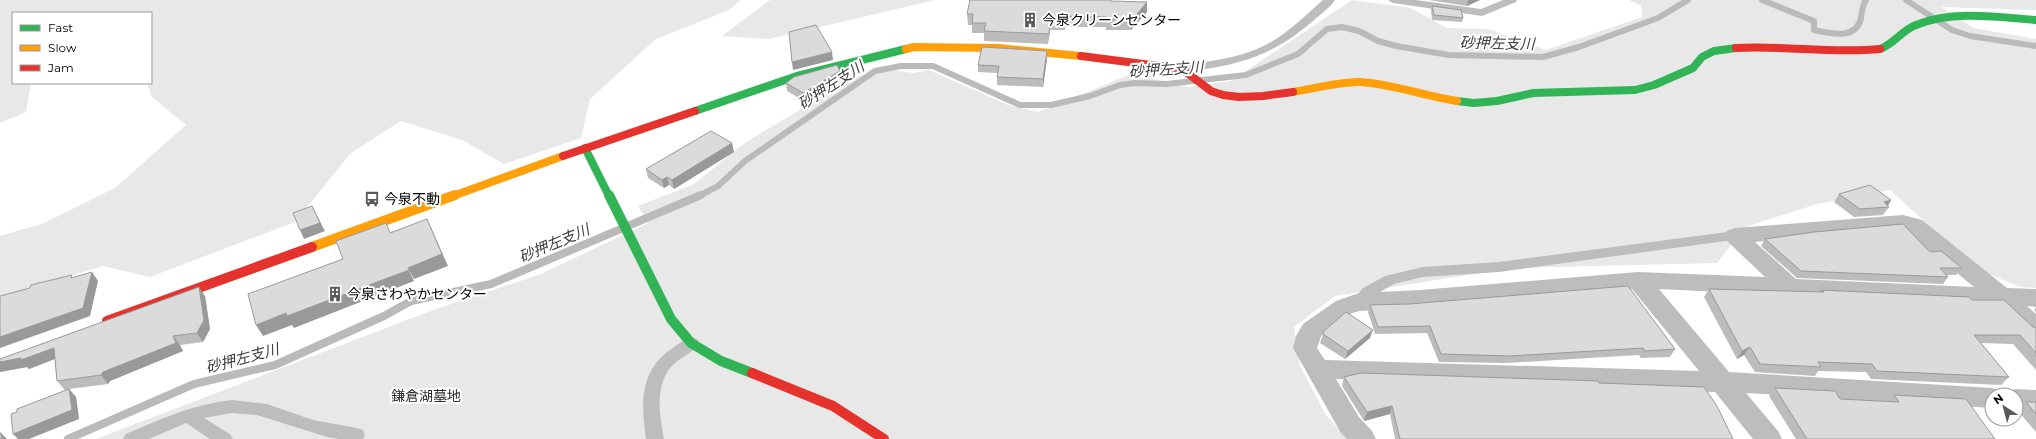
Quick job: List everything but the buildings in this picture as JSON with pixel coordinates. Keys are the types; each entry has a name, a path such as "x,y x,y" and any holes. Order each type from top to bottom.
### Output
{"street":[{"path":"96,325 585,148 797,76 914,47 970,47 1054,52 1182,69 1211,91 1223,95 1263,96 1358,82 1381,84 1426,96 1474,103 1497,101 1547,92 1635,90 1654,85 1693,68 1702,57 1714,51 1767,46 1852,52 1872,51 1887,47 1898,39 1908,28 1916,24 1937,19 1991,16 2036,20"},
{"path":"585,148 671,319 691,343 721,361 833,406 884,439"},
{"path":"1735,236 1903,222 1914,225 2002,297 2036,328"},
{"path":"1735,236 1790,287"},
{"path":"1638,280 1724,382 1769,439"},
{"path":"1363,439 1350,425 1305,348 1308,336 1312,330 1344,307 1359,302 1420,299 1638,280 2036,298"},
{"path":"1318,369 1724,382 1984,398"},
{"path":"2024,399 2036,400"}],"lane":[{"path":"1182,69 1224,62 1262,51 1280,41 1330,0"},
{"path":"1393,0 1482,13 1512,0"},
{"path":"1359,302 1368,292 1390,280 1423,272 1499,267 1735,236"},
{"path":"655,439 652,421 654,385 658,372 669,359 691,343"},
{"path":"132,439 188,416 211,409 246,407 266,410 323,430 356,435"},
{"path":"188,416 224,439"}],"green space":[{"path":"0,0 741,0 729,10 656,39 590,99 581,138 504,164 462,140 401,121 351,153 295,222 150,277 103,266 0,297 0,236 44,223 115,188 186,125 152,97 147,84 152,84 152,12 12,12 12,84 31,84 26,112 0,123"},
{"path":"770,0 935,0 769,39 722,36"},
{"name":"鎌倉湖墓地","path":"1352,0 1411,8 1447,28 1488,29 1546,50 1642,17 1641,6 1629,0 2036,0 2036,10 1941,7 1974,28 2036,39 2036,288 2020,287 1977,269 1890,190 1817,204 1745,227 1717,263 1513,268 1335,296 1294,327 1300,366 1326,415 1348,439 96,439 436,309 541,274 648,223 638,206 694,184 746,142 801,109 841,79 893,70 913,73 929,70 1008,105 1038,112 1131,74 1187,87 1231,81"}],"waterway":[{"name":"砂押左支川","path":"700,195 718,186 745,161 875,71 901,66 933,66 1020,105 1051,105 1090,96 1120,85 1135,83 1167,84 1246,75 1298,54 1327,29 1342,27 1359,31 1378,41 1396,46 1449,55 1543,57 1579,47 1658,18 1688,0"},
{"path":"1762,0 1814,21 1814,30 1835,34 1848,33 1854,30 1861,18 1863,6 1866,0"},
{"path":"1906,0 1952,30 1970,36 2036,46"},
{"name":"砂押左支川","path":"68,439 194,384 275,365 384,316 411,301 491,284 700,195"}],"traffic: fast":[{"path":"1880,49 1886,47 1912,26 1931,20 1976,16 2036,20"},
{"path":"1457,101 1474,103 1497,101 1533,93 1635,90 1654,85 1693,68 1702,57 1714,51 1736,48"},
{"path":"695,111 797,76 906,49"},
{"path":"585,148 671,319 691,343 721,361 752,373"}],"traffic: slow":[{"path":"906,49 914,47 998,48 1081,56"},
{"path":"1293,92 1358,82 1381,84 1427,96 1457,101"},
{"path":"312,247 563,156"}],"traffic: jam":[{"path":"1736,48 1767,46 1852,52 1880,49"},
{"path":"1081,56 1182,69 1211,91 1223,95 1239,97 1263,96 1293,92"},
{"path":"563,156 695,111"},
{"path":"107,321 312,247"},
{"path":"752,373 833,406 884,439"}],"place":[{"name":"今泉クリーンセンター","path":"1030,20"},
{"name":"今泉不動","path":"372,199"},
{"name":"今泉さわやかセンター","path":"335,294"}]}
